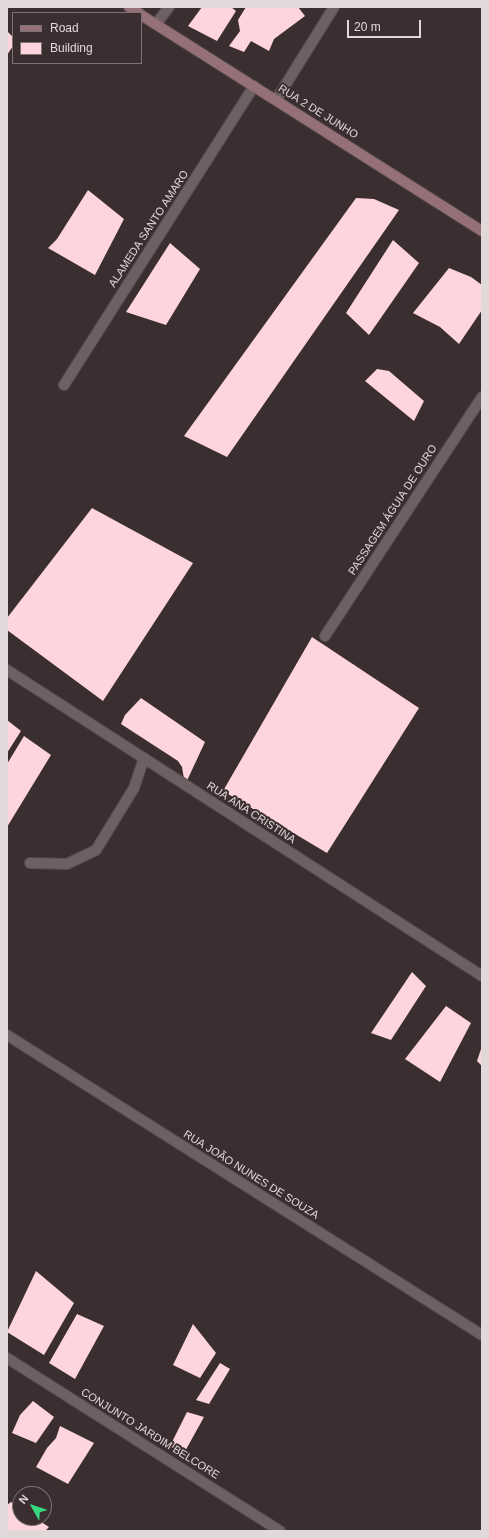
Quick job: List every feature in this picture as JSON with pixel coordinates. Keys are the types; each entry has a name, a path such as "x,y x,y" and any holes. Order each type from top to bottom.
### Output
{"street":[{"path":"156,24 169,7"},
{"path":"276,100 334,7"},
{"name":"RUA 2 DE JUNHO","path":"142,15 482,230"},
{"name":"ALAMEDA SANTO AMARO","path":"64,385 254,86"},
{"name":"PASSAGEM ÁGUIA DE OURO","path":"324,636 482,397"},
{"name":"RUA ANA CRISTINA","path":"7,670 482,976"},
{"path":"30,863 67,864 96,850 134,788 144,758"},
{"name":"RUA JOÃO NUNES DE SOUZA","path":"7,1035 482,1335"},
{"name":"CONJUNTO JARDIM BELCORE","path":"7,1358 280,1531"}],"building":[{"path":"202,7 231,7 236,11 217,41 188,26"},
{"path":"246,7 298,7 305,16 274,39 269,51 251,41 244,52 229,46 240,31 238,20"},
{"path":"7,31 12,36 12,48 7,55"},
{"path":"88,190 124,219 95,275 48,248 57,239"},
{"path":"356,198 374,199 399,210 227,457 184,436"},
{"path":"393,240 419,263 369,335 346,313"},
{"path":"170,243 200,269 166,325 126,312"},
{"path":"449,268 471,277 482,285 482,310 459,344 440,327 413,313"},
{"path":"377,369 389,371 424,401 414,421 365,381"},
{"path":"92,508 193,563 103,701 7,630 7,618"},
{"path":"312,637 419,708 327,853 223,791"},
{"path":"141,698 205,742 185,785 182,767 178,761 121,724 125,715"},
{"path":"7,720 21,731 7,753"},
{"path":"24,736 51,755 7,827 7,764"},
{"path":"412,972 426,986 391,1040 371,1033"},
{"path":"446,1006 471,1023 440,1082 405,1059"},
{"path":"482,1046 482,1066 477,1061"},
{"path":"36,1271 74,1303 44,1355 7,1332"},
{"path":"77,1314 104,1326 75,1379 49,1363"},
{"path":"193,1324 216,1353 200,1378 173,1365"},
{"path":"220,1363 230,1369 209,1404 196,1400"},
{"path":"33,1401 54,1417 36,1443 12,1433 20,1415"},
{"path":"187,1412 204,1417 183,1455 170,1446"},
{"path":"60,1426 94,1443 68,1484 36,1467 47,1448 56,1438"},
{"path":"12,1503 12,1526 49,1527 45,1531 7,1531 7,1505"}]}
